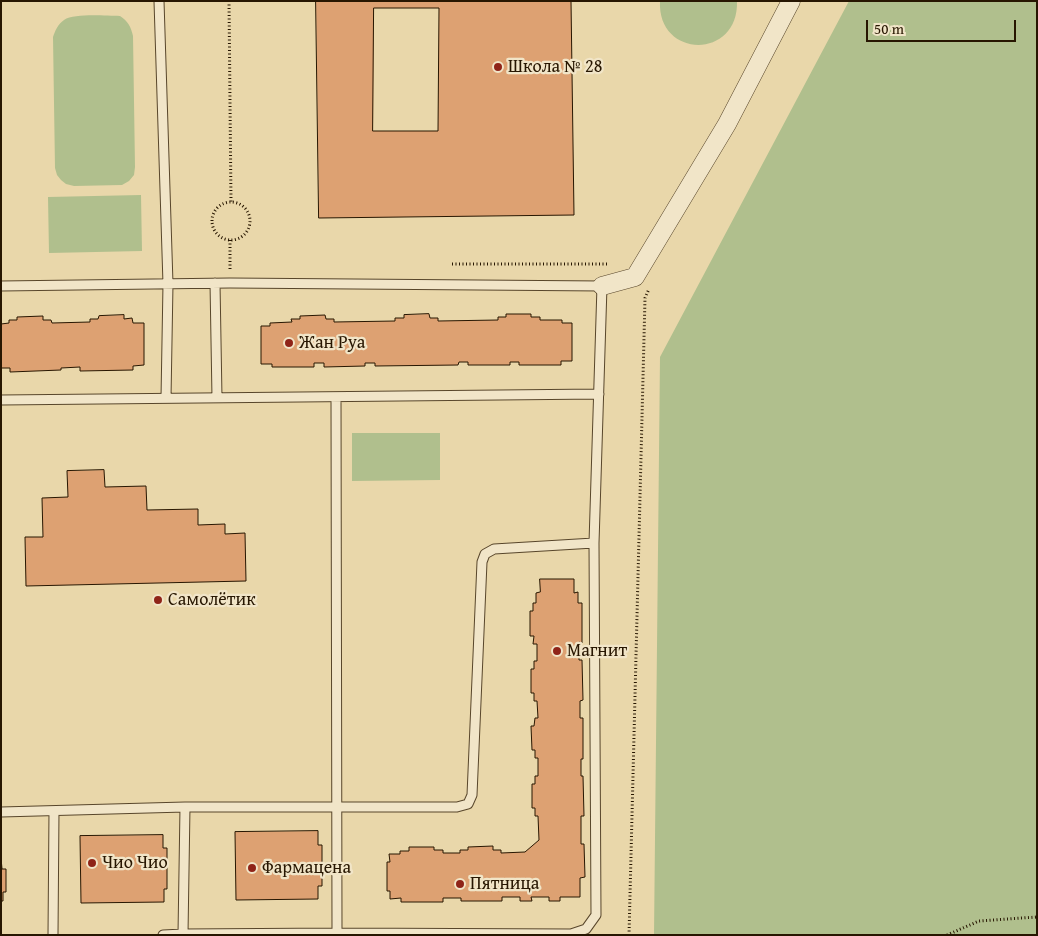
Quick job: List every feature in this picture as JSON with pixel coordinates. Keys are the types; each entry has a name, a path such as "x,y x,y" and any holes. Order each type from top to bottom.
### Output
{"street":[{"path":"602,286 635,277 726,124 791,1"}],"lane":[{"path":"159,1 168,284 166,398"},
{"path":"215,283 217,398"},
{"path":"1,286 215,283 602,286 594,543 596,915 586,929 570,934 163,935"},
{"path":"1,400 599,394"},
{"path":"336,397 337,934"},
{"path":"1,812 185,807 457,807 468,804 472,795 482,562 485,554 494,549 594,543"},
{"path":"183,934 185,807"},
{"path":"53,935 54,811"}],"path":[{"path":"229,1 232,202"},
{"path":"232,202 243,206 250,217 250,223 245,234 240,238 230,240 218,234 212,223 216,211 225,203 232,202"},
{"path":"230,240 230,283"},
{"path":"452,264 608,264"},
{"path":"629,935 645,298"},
{"path":"947,935 979,921 1037,917"}],"green space":[{"path":"660,1 737,1 734,20 725,34 713,42 698,45 684,42 671,34 663,20"},
{"path":"849,1 1037,1 1037,935 654,935 660,357"},
{"path":"75,16 120,16 129,24 133,36 134,175 122,185 74,186 66,184 57,175 55,168 53,37 64,20"},
{"path":"141,195 142,251 49,253 48,197"},
{"path":"352,433 440,433 440,480 352,481"}],"building":[{"path":"316,1 571,1 574,215 319,218","holes":["374,8 439,8 438,131 373,131"]},
{"path":"429,314 430,318 438,318 438,321 498,320 498,317 506,317 506,314 531,314 531,317 540,317 540,320 562,320 562,323 572,323 572,361 561,361 561,365 519,365 519,362 510,362 510,365 468,365 468,362 459,362 458,365 375,366 375,363 365,363 365,366 324,367 324,363 314,363 314,367 272,367 272,364 261,364 261,326 270,326 270,323 292,322 291,319 300,319 300,316 325,315 326,319 334,319 334,322 395,321 395,318 404,318 404,315"},
{"path":"124,315 124,319 132,318 133,323 144,323 144,365 133,366 133,370 80,371 80,367 61,368 61,370 10,372 10,368 1,368 1,324 9,323 9,320 17,320 17,317 43,316 43,320 51,320 52,323 90,322 90,319 98,319 99,316"},
{"path":"104,470 105,487 146,486 147,510 198,509 198,525 225,524 225,534 245,533 246,581 26,586 25,537 43,537 42,498 68,497 67,471"},
{"path":"540,579 574,579 574,593 578,592 578,603 582,603 582,643 579,642 579,660 582,660 583,700 580,701 580,718 583,718 581,776 583,776 584,816 581,816 581,844 584,844 585,877 580,878 580,897 560,897 560,901 549,901 549,897 531,897 532,901 520,901 520,897 502,897 502,901 461,901 461,898 443,898 443,902 401,902 401,898 390,899 390,891 387,891 387,862 390,862 389,854 400,854 400,851 409,851 409,847 434,847 434,850 443,850 443,853 460,853 460,850 468,850 468,847 493,846 493,850 501,850 501,853 525,852 539,840 538,816 535,816 535,808 532,808 532,784 535,784 535,776 538,776 538,758 535,758 535,750 532,750 531,726 534,726 535,718 538,718 537,701 534,701 534,693 531,693 531,669 534,669 534,661 537,661 537,644 533,644 534,636 530,636 530,611 533,611 533,603 536,603 536,593 540,592"},
{"path":"318,831 318,845 322,845 322,886 318,886 318,899 236,900 235,832"},
{"path":"163,835 163,848 167,848 167,889 164,889 164,902 81,903 80,836"},
{"path":"1,858 2,869 6,869 6,892 3,892 3,901 1,901"}],"place":[{"name":"Школа № 28","path":"498,67"},
{"name":"Жан Руа","path":"289,343"},
{"name":"Самолётик","path":"158,600"},
{"name":"Магнит","path":"557,651"},
{"name":"Чио Чио","path":"92,863"},
{"name":"Фармацена","path":"252,868"},
{"name":"Пятница","path":"460,884"}]}
